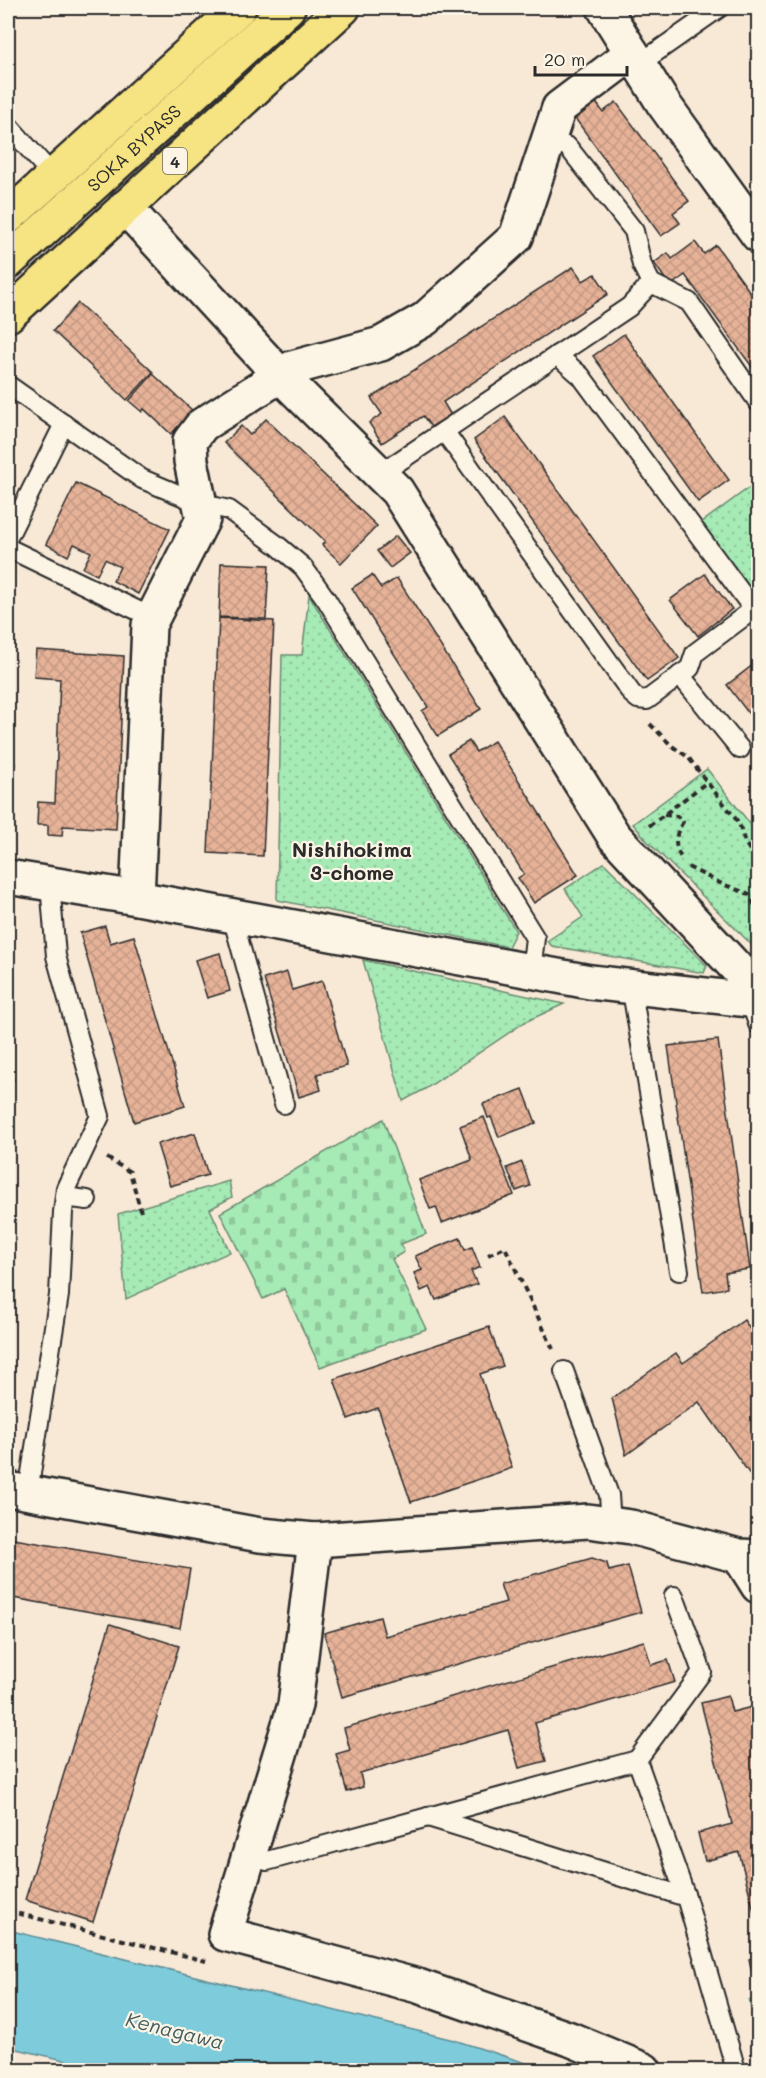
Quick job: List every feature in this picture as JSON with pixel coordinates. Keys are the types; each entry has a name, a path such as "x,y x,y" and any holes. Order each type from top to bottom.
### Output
{"highway":[{"path":"8,217 239,8"},
{"name":"SOKA BYPASS","path":"8,262 288,8"},
{"name":"4","path":"8,315 343,8"}],"street":[{"path":"604,8 663,103 759,235"},
{"path":"137,898 149,625 202,519 191,461 190,441 202,425 279,374 292,368 381,344 425,319 516,237 559,108 635,58"},
{"path":"124,207 279,374 397,491 614,836 756,1004"},
{"path":"8,877 232,915 590,982 631,985 756,1004"},
{"path":"18,1490 260,1535 315,1540 588,1521 611,1524 749,1556 759,1587"},
{"path":"315,1540 295,1705 225,1934 418,1986 570,2039 644,2070"}],"lane":[{"path":"635,58 719,8"},
{"path":"8,125 52,176"},
{"path":"549,139 568,147 634,231 642,265 651,283 689,302 759,402"},
{"path":"380,474 629,307 651,283"},
{"path":"444,431 632,694 638,699 647,700 690,668 695,653 756,608 580,376 557,355"},
{"path":"8,385 142,479 199,503 228,510 278,545 303,567 326,599 535,938 531,971"},
{"path":"8,537 64,424"},
{"path":"8,548 153,618"},
{"path":"680,675 740,749"},
{"path":"18,1490 59,1295 65,1197 68,1184 100,1116 56,956 50,884"},
{"path":"232,915 284,1104"},
{"path":"631,985 679,1271"},
{"path":"65,1197 87,1200"},
{"path":"564,1371 609,1495 611,1524"},
{"path":"248,1856 267,1861 637,1760 702,1672 675,1596"},
{"path":"637,1760 686,1897 736,2070"},
{"path":"428,1817 686,1897"}],"path":[{"path":"638,699 640,708 654,729 688,757 740,824 745,843 759,862"},
{"path":"641,832 707,782"},
{"path":"664,814 677,816 684,822 678,829 675,842 678,853 687,866 722,884 749,894 759,912"},
{"path":"86,1145 130,1172 141,1212"},
{"path":"488,1255 505,1247 564,1371"}],"green space":[{"path":"758,481 758,587 748,587 701,523"},
{"path":"309,595 516,931 508,947 277,900 282,655 302,655"},
{"path":"707,769 758,834 758,951 648,842 633,824"},
{"path":"604,863 707,966 704,973 552,946 547,941 583,917 565,889"},
{"path":"363,960 564,1004 525,1022 425,1089 403,1101"},
{"path":"383,1119 426,1234 401,1244 404,1252 392,1259 426,1329 320,1367 284,1289 263,1299 220,1213"},
{"path":"229,1181 232,1197 210,1209 230,1252 126,1299 118,1214"},
{"path":"758,1998 758,2037 749,2000"}],"water":[{"name":"Kenagawa","path":"8,1930 454,2040 548,2070 107,2070 8,2047"}],"building":[{"path":"595,101 603,112 616,102 689,201 673,213 680,223 661,236 574,117"},
{"path":"695,242 704,254 716,245 758,303 758,375 685,275 670,286 654,263 668,253 672,259"},
{"path":"573,267 583,281 595,274 608,294 443,402 451,415 431,427 423,416 382,443 369,423 382,414 371,398"},
{"path":"78,303 153,372 127,400 53,331"},
{"path":"624,334 729,480 698,502 593,356"},
{"path":"153,374 193,411 171,434 144,409 142,412 129,401"},
{"path":"505,417 679,658 647,681 474,440"},
{"path":"266,419 377,526 341,563 322,545 325,541 224,443 241,426 250,435"},
{"path":"76,483 170,529 138,594 113,581 120,567 105,559 97,575 83,568 91,552 74,544 68,556 46,544"},
{"path":"396,536 410,553 390,568 377,551"},
{"path":"221,563 269,565 266,619 219,617"},
{"path":"705,574 732,609 698,636 670,600"},
{"path":"372,575 381,588 397,578 481,709 438,736 422,711 428,707 352,588"},
{"path":"219,618 274,621 263,856 208,853"},
{"path":"36,650 124,656 116,829 63,826 62,836 48,835 48,825 37,825 38,802 55,803 60,679 34,677"},
{"path":"758,661 758,726 727,685"},
{"path":"469,741 476,752 494,741 578,875 534,903 518,878 524,874 448,754"},
{"path":"8,762 15,763 8,819"},
{"path":"105,926 110,943 134,936 185,1106 134,1122 80,933"},
{"path":"220,953 230,991 207,998 195,960"},
{"path":"287,972 292,990 322,981 347,1066 317,1074 321,1090 299,1097 264,979"},
{"path":"718,1040 750,1269 725,1273 727,1288 703,1292 668,1046"},
{"path":"8,1057 14,1080 8,1082"},
{"path":"523,1089 536,1123 499,1137 483,1104"},
{"path":"484,1117 514,1195 442,1223 436,1207 430,1209 419,1180 472,1160 460,1126"},
{"path":"195,1133 208,1175 170,1186 157,1144"},
{"path":"522,1162 530,1186 516,1191 507,1168"},
{"path":"460,1238 465,1250 472,1247 480,1267 471,1271 477,1284 436,1300 430,1287 421,1291 414,1273 422,1270 415,1256"},
{"path":"744,1320 758,1341 758,1486 699,1402 626,1455 612,1398 676,1353 683,1363"},
{"path":"489,1327 503,1366 480,1374 512,1468 411,1502 378,1408 348,1419 334,1379"},
{"path":"8,1538 190,1569 180,1628 8,1597"},
{"path":"592,1558 607,1563 609,1571 628,1566 641,1612 342,1697 324,1633 380,1617 385,1636 506,1602 500,1584"},
{"path":"110,1624 179,1646 93,1922 25,1900"},
{"path":"644,1641 651,1665 668,1660 675,1682 535,1723 546,1761 519,1768 508,1730 360,1773 363,1787 347,1792 336,1754 350,1750 344,1728"},
{"path":"728,1696 732,1712 752,1707 758,1730 758,1927 739,1852 705,1861 698,1833 732,1824 701,1703"},
{"path":"758,1956 758,1976 753,1977 749,1959"}],"district":[{"name":"Nishihokima 3-chome","path":"352,860"}]}
